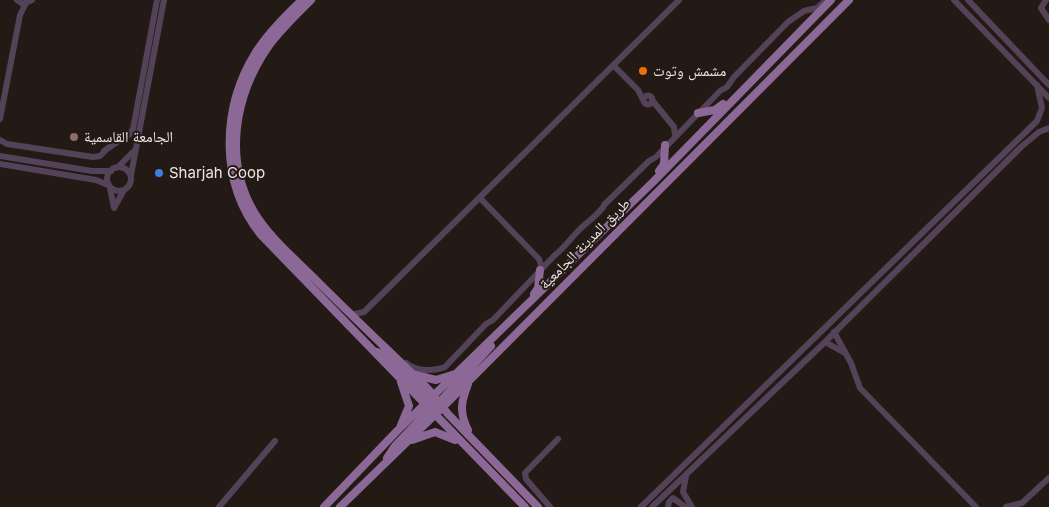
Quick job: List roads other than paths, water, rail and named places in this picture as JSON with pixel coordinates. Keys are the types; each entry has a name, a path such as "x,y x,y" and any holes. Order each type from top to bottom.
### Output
{"main road":[{"path":"302,0 263,42 243,79 235,106 230,134 232,175 238,198 254,226 398,376 472,438 538,507"},
{"path":"311,0 276,36 254,71 245,93 238,120 236,160 244,192 260,221 351,316 412,373 463,444 526,507"},
{"name":"طريق المدينة الجامعية","path":"340,507 408,441 457,373 654,181 831,0"},
{"name":"طريق المدينة الجامعية","path":"324,507 397,431 470,380 848,0"},
{"path":"698,113 715,110 734,99"},
{"path":"654,181 664,164 665,145"},
{"path":"530,303 538,288 541,269"},
{"path":"387,461 392,449 482,357 494,338"},
{"path":"375,352 388,357 434,405"},
{"path":"412,373 436,380 457,373"},
{"path":"397,431 408,406 407,395 398,376"},
{"path":"470,380 462,399 461,410 472,438"},
{"path":"408,441 435,432 446,434 463,444"}],"street":[{"path":"0,140 13,144 82,155 96,155 119,140 130,130 134,118 156,0"},
{"path":"136,148 107,177 114,207 124,190 130,185 164,0"},
{"path":"351,316 364,312 480,198 556,119 679,0"},
{"path":"390,351 413,368 442,368 486,324 494,320 541,269 563,250 574,235 598,214 648,162 656,157 683,127 728,86 735,76 788,22 804,11 817,8 826,0"},
{"path":"954,0 1049,98"},
{"path":"968,0 1049,85"},
{"path":"1046,0 1041,8 1049,20"},
{"path":"0,119 20,15 18,1 29,2 20,15"},
{"path":"613,65 671,124 675,135"},
{"path":"641,507 1038,120 1045,112 1037,85"},
{"path":"671,124 683,127"},
{"path":"652,507 825,342 1022,148 1039,132 1049,128"},
{"path":"0,133 5,141 13,144"},
{"path":"0,156 92,172 111,171"},
{"path":"0,164 96,180 116,191 124,190"},
{"path":"118,167 125,168 131,176"},
{"path":"480,198 538,257 541,269"},
{"path":"538,257 550,260"},
{"path":"363,326 364,312"},
{"path":"834,332 848,356 860,388 976,507"},
{"path":"825,342 848,356"},
{"path":"550,507 525,478 525,473 558,439"},
{"path":"711,440 716,446"},
{"path":"219,507 275,441"},
{"path":"687,474 683,492 692,507"},
{"path":"1006,507 1022,503 1049,478"},
{"path":"668,507 668,502 673,498 685,507"}],"place":[{"name":"مشمش وتوت","path":"643,71"},
{"name":"الجامعة القاسمية","path":"74,137"},
{"name":"Sharjah Coop","path":"159,173"}]}
